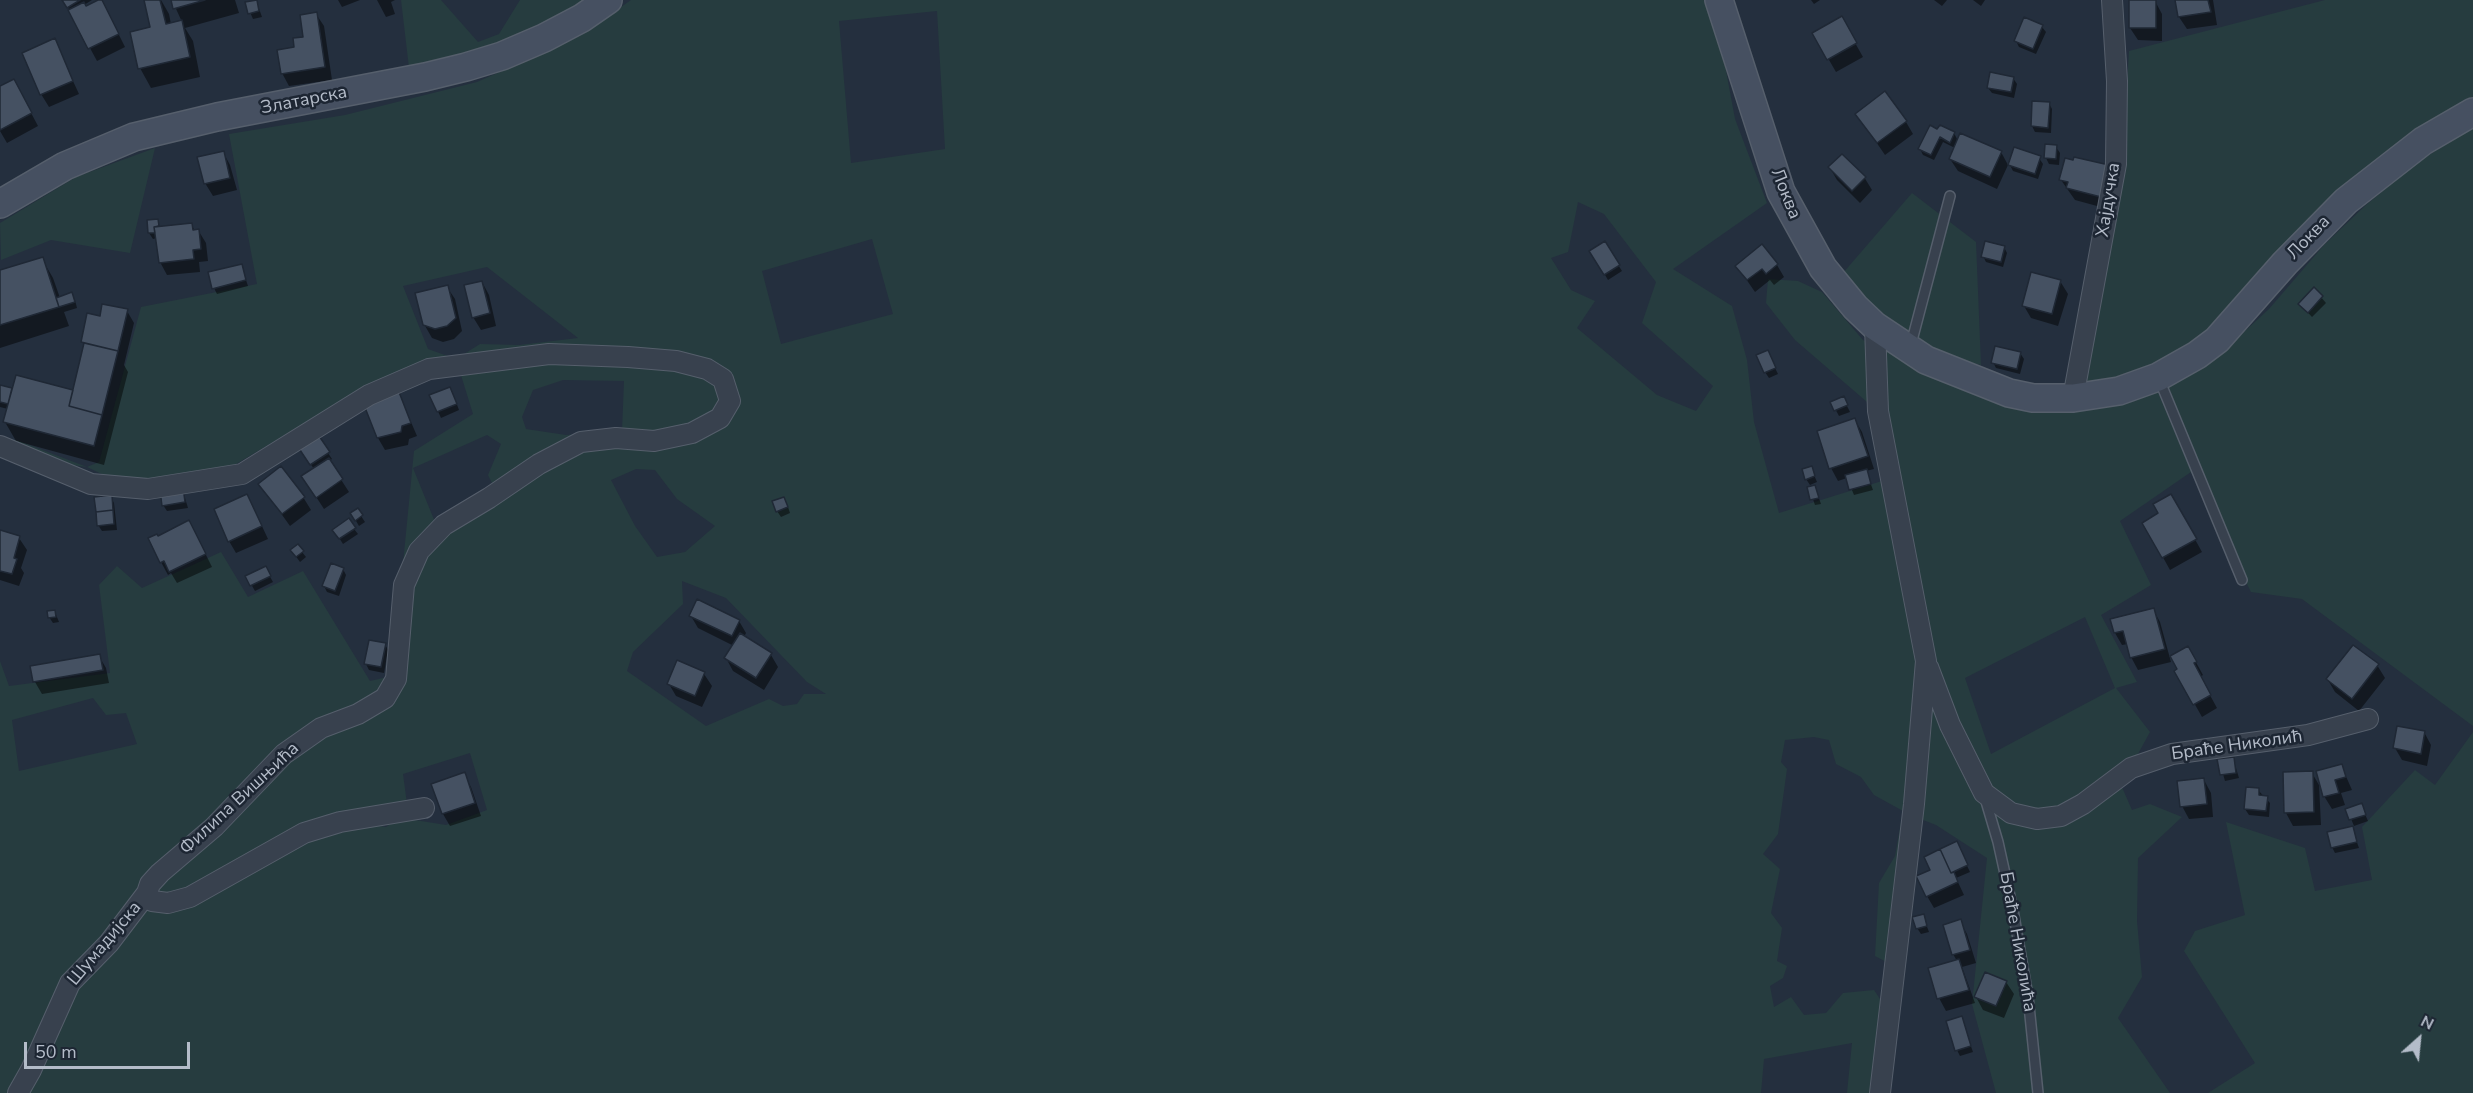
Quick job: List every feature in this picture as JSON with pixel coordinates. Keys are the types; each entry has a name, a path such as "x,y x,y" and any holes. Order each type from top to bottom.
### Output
{"main road":[{"name":"Златарска","path":"0,204 65,166 134,137 217,117 466,67 502,56 544,38 582,18 608,0"},
{"name":"Локва","path":"1719,0 1781,192 1791,214 1823,268 1855,307 1875,326 1926,360 2009,393 2033,398 2073,398 2119,391 2158,377 2196,355 2217,340 2285,263 2346,201 2424,141 2473,112"}],"street":[{"name":"Хајдучка","path":"2073,398 2116,164 2117,81 2113,0"},
{"name":"Браће Николић","path":"1875,326 1878,411 1926,661 1950,725 1984,793 2011,813 2037,819 2061,816 2083,804 2131,768 2172,754 2308,735 2368,719"},
{"name":"Филипа Вишњића","path":"0,446 91,483 148,489 242,474 369,395 429,369 549,354 676,361 707,369 723,379 730,400 720,418 692,433 654,441 616,438 581,442 539,464 444,525 419,551 404,585 396,679 385,698 358,714 321,728 284,754 214,827 159,873 150,884 147,893"},
{"name":"Браће Николић","path":"1883,1089 1914,804 1926,661"},
{"path":"147,893 152,901 168,903 190,897 304,833 340,822 424,808"},
{"name":"Шумадијска","path":"18,1093 31,1070 70,983 110,943 147,893"}],"lane":[{"path":"1910,350 1950,196"},
{"path":"2158,377 2242,580"},
{"name":"Браће Николића","path":"1984,793 1998,842 2013,910 2028,996 2038,1093"}],"green space":[{"path":"401,0 441,0 478,42 499,34 520,0 591,0 566,16 479,53 409,68"},
{"path":"631,0 1709,0 1719,33 1735,119 1767,203 1673,269 1732,306 1747,360 1754,422 1779,513 1882,481 1867,402 1795,340 1766,303 1768,279 1798,281 1822,292 1863,340 2004,402 2157,390 2189,466 2169,387 2220,354 2269,309 2324,245 2366,205 2415,164 2473,127 2473,726 2302,599 2251,592 2191,472 2120,521 2151,585 2101,615 2137,682 2116,688 2150,732 2121,785 2132,810 2150,804 2182,817 2138,858 2137,921 2142,977 2118,1018 2170,1093 1996,1093 1972,1004 1987,858 1936,825 1918,818 1900,969 1875,956 1879,883 1895,856 1903,811 1874,795 1861,777 1836,764 1829,740 1814,737 1785,740 1781,762 1787,769 1778,834 1763,854 1780,869 1771,913 1782,928 1777,961 1787,966 1783,978 1770,986 1774,1007 1791,997 1804,1015 1826,1013 1843,993 1874,990 1894,1020 1882,1093 1847,1093 1852,1043 1764,1059 1761,1093 0,1093 0,661 9,686 110,673 99,585 117,566 142,588 221,552 248,597 303,571 370,681 392,676 414,451 473,414 456,359 290,432 236,464 150,497 87,467 99,462 141,307 257,284 229,134 345,115 477,82 580,36","holes":["937,11 945,149 851,163 839,21","1578,202 1604,214 1656,282 1642,323 1713,386 1696,411 1657,395 1577,328 1595,301 1571,290 1551,258 1568,252","872,239 893,314 781,344 762,271","487,267 578,338 519,345 480,344 456,359 428,349 403,286","563,380 624,381 622,431 566,435 526,429 522,417 533,390","487,435 501,444 488,475 494,487 435,522 413,468","636,469 655,470 677,499 715,526 685,552 657,557 635,526 611,480","682,581 726,598 807,682 826,694 804,694 797,704 783,706 769,699 706,726 627,671 633,652 683,604","2085,617 2115,688 1991,754 1965,678","93,698 106,715 126,713 137,744 19,771 12,720","470,753 487,810 446,825 409,819 403,774","328,817 398,819 386,827"]},
{"path":"2325,0 2473,0 2473,100 2211,329 2172,357 2137,373 2086,384 2089,353 2122,168 2129,51"},
{"path":"155,148 130,253 51,240 1,260 0,223 76,177"},
{"path":"1912,193 1976,242 1981,365 1949,357 1903,331 1865,299 1843,273"},
{"path":"0,437 19,441 87,467 0,456"},
{"path":"2473,732 2473,1093 2208,1093 2255,1063 2184,951 2195,931 2245,915 2226,822 2305,848 2315,891 2372,880 2362,827 2415,770 2435,785"}],"building":[{"path":"62,0 80,0 67,8"},
{"path":"102,0 119,34 88,49 68,10 84,2 86,6"},
{"path":"144,0 160,0 166,24 182,20 190,57 138,69 130,32 150,27"},
{"path":"171,0 205,0 173,9"},
{"path":"257,0 259,11 248,14 245,2"},
{"path":"2129,0 2156,0 2156,28 2129,28"},
{"path":"2175,0 2208,0 2211,12 2178,17"},
{"path":"317,12 325,67 281,74 277,50 294,47 293,38 303,37 300,15"},
{"path":"1842,16 1857,43 1827,60 1812,33"},
{"path":"2024,17 2043,25 2033,49 2014,41"},
{"path":"55,38 73,81 40,95 22,53"},
{"path":"1990,72 2014,77 2011,92 1987,88"},
{"path":"14,79 32,113 0,130 0,86"},
{"path":"1885,91 1907,121 1877,143 1855,114"},
{"path":"2032,101 2050,102 2048,128 2031,126"},
{"path":"1930,125 1937,129 1940,125 1955,132 1950,143 1940,137 1931,155 1918,149"},
{"path":"1960,133 2002,151 1990,177 1949,159"},
{"path":"2045,144 2057,145 2056,159 2044,158"},
{"path":"2014,147 2041,156 2035,174 2008,165"},
{"path":"224,151 230,178 204,184 197,157"},
{"path":"1842,154 1866,177 1852,191 1828,167"},
{"path":"2074,157 2109,165 2101,197 2066,188 2068,182 2059,180 2065,158 2073,160"},
{"path":"158,219 159,226 154,227 155,233 148,233 147,220"},
{"path":"192,223 193,230 199,229 201,249 193,250 194,259 159,263 154,227"},
{"path":"1605,241 1620,265 1604,275 1589,251"},
{"path":"1985,241 2005,246 2001,262 1981,257"},
{"path":"1762,244 1778,264 1766,274 1762,269 1747,280 1735,266"},
{"path":"43,257 59,307 0,325 0,270"},
{"path":"242,264 246,280 212,289 208,272"},
{"path":"2031,272 2061,280 2052,314 2022,306"},
{"path":"482,281 490,313 472,318 464,285"},
{"path":"448,285 456,318 447,326 435,329 423,325 415,293"},
{"path":"2314,287 2323,296 2308,313 2298,304"},
{"path":"72,292 75,302 59,307 56,298"},
{"path":"102,304 128,309 118,351 81,342 87,313 100,316"},
{"path":"84,343 118,351 102,415 69,406"},
{"path":"1995,346 2021,352 2017,369 1991,363"},
{"path":"1768,350 1776,368 1764,373 1756,355"},
{"path":"16,375 73,390 69,406 102,415 94,446 3,422"},
{"path":"0,385 12,388 8,404 0,402"},
{"path":"450,387 457,404 437,412 429,395"},
{"path":"399,392 411,423 402,426 401,432 377,438 364,405"},
{"path":"1844,396 1848,405 1834,411 1830,402"},
{"path":"1855,418 1868,456 1829,469 1817,431"},
{"path":"317,433 330,452 310,465 298,447"},
{"path":"329,458 343,479 316,498 301,476"},
{"path":"281,466 305,497 282,514 258,484"},
{"path":"1812,466 1815,476 1805,480 1802,469"},
{"path":"1867,469 1871,484 1849,490 1845,475"},
{"path":"1815,485 1819,498 1810,500 1807,487"},
{"path":"183,487 185,502 162,506 160,490"},
{"path":"247,494 262,526 228,542 214,509"},
{"path":"2171,494 2197,539 2162,558 2142,523 2158,513 2153,504"},
{"path":"112,495 113,510 96,512 94,497"},
{"path":"784,497 788,507 776,512 772,501"},
{"path":"358,508 363,515 355,521 350,513"},
{"path":"113,510 114,524 97,526 96,512"},
{"path":"349,518 356,528 339,539 332,530"},
{"path":"189,520 206,554 169,572 164,561 160,563 148,538 157,534 158,536"},
{"path":"0,530 20,536 14,558 17,559 12,574 0,571"},
{"path":"298,544 304,551 296,557 290,550"},
{"path":"331,563 344,568 335,591 322,586"},
{"path":"266,566 271,576 250,586 245,576"},
{"path":"697,599 740,620 732,636 689,616"},
{"path":"2154,608 2165,649 2130,658 2123,631 2114,633 2110,619"},
{"path":"55,610 56,617 48,618 47,611"},
{"path":"740,633 772,653 756,678 724,658"},
{"path":"369,640 386,643 381,667 364,664"},
{"path":"2353,645 2379,664 2352,699 2326,679"},
{"path":"2188,646 2211,695 2193,705 2174,671 2177,669 2170,656"},
{"path":"100,654 103,670 33,682 30,666"},
{"path":"677,660 705,672 695,696 667,684"},
{"path":"2397,726 2425,731 2421,754 2393,748"},
{"path":"2234,757 2236,773 2220,775 2217,759"},
{"path":"2342,764 2346,777 2335,780 2339,793 2323,797 2316,771"},
{"path":"2313,771 2314,812 2284,813 2283,772"},
{"path":"465,772 475,803 442,814 431,784"},
{"path":"2204,778 2207,804 2180,807 2177,781"},
{"path":"2246,787 2259,788 2259,795 2268,796 2266,811 2244,809"},
{"path":"2362,803 2366,815 2349,820 2345,809"},
{"path":"2353,826 2357,842 2331,848 2327,832"},
{"path":"1957,841 1968,865 1951,873 1940,849"},
{"path":"1940,849 1951,873 1954,872 1958,882 1926,897 1916,876 1930,870 1924,857"},
{"path":"1924,914 1927,926 1916,929 1912,917"},
{"path":"1961,919 1970,950 1952,955 1943,925"},
{"path":"1959,959 1969,990 1937,999 1928,968"},
{"path":"1985,972 2007,981 1996,1006 1974,997"},
{"path":"1962,1016 1971,1046 1955,1051 1946,1021"}]}
